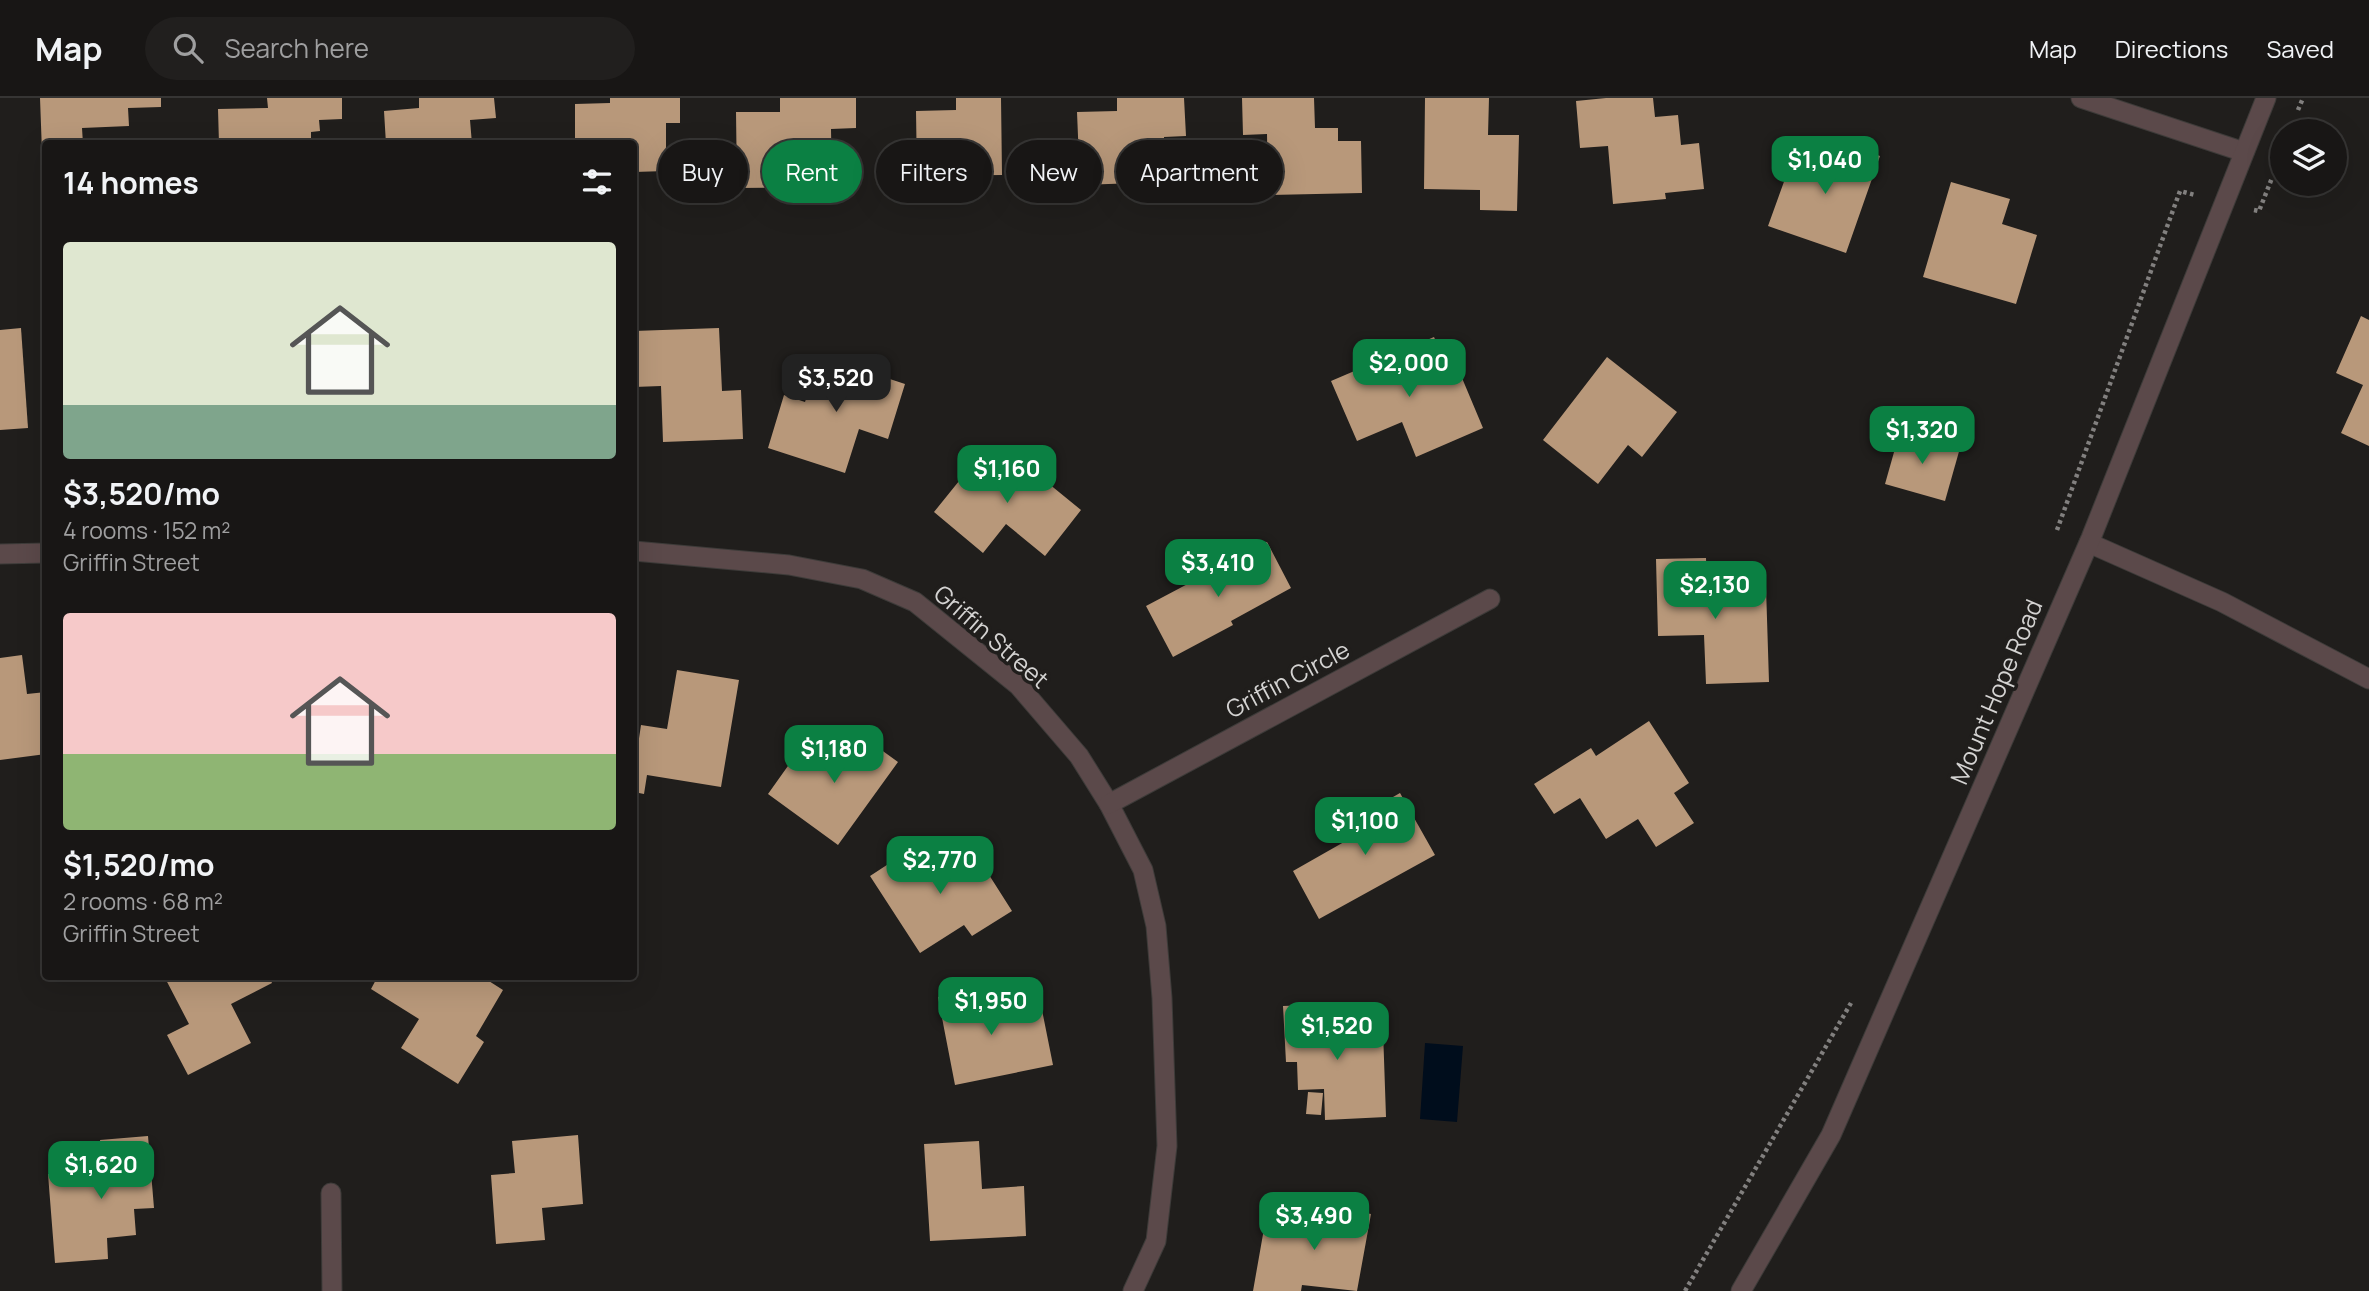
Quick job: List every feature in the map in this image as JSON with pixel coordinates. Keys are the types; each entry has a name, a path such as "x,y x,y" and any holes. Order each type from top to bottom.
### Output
{"street":[{"path":"2081,98 2244,152"},
{"name":"Mount Hope Road","path":"1741,1291 1831,1135 2089,543 2266,98"},
{"path":"2089,543 2222,602 2369,679"},
{"name":"Griffin Street","path":"637,551 789,565 862,579 915,602 1018,685 1079,756 1109,804 1143,870 1157,926 1163,998 1167,1146 1156,1241 1133,1291"},
{"path":"0,554 42,553"},
{"name":"Griffin Circle","path":"1109,804 1490,599"},
{"path":"331,1192 332,1291"}],"path":[{"path":"2053,540 2180,191"},
{"path":"1685,1291 1856,993"}],"water":[{"path":"1425,1043 1463,1046 1457,1122 1420,1119"}],"building":[{"path":"40,98 161,98 161,107 128,108 129,126 82,128 83,140 42,140 42,152"},
{"path":"267,98 342,98 342,119 319,120 320,131 311,132 311,140 219,140 218,109 268,108"},
{"path":"419,98 494,98 496,118 470,120 472,140 386,140 384,111 419,108"},
{"path":"610,98 680,98 680,123 666,123 666,140 658,140 658,171 637,172 637,140 575,140 575,104 610,103"},
{"path":"780,98 856,98 856,128 831,129 831,140 762,140 762,188 748,188 748,140 736,140 736,112 780,112"},
{"path":"956,98 1001,98 1002,175 992,175 992,140 916,140 916,111 956,110"},
{"path":"1117,98 1184,98 1186,136 1164,137 1164,140 1116,140 1116,184 1102,184 1102,140 1078,140 1077,112 1117,111"},
{"path":"1242,98 1314,98 1315,128 1338,128 1338,141 1361,141 1362,193 1283,195 1283,140 1267,140 1267,134 1243,135"},
{"path":"1425,98 1489,98 1488,135 1519,135 1517,211 1480,210 1480,190 1424,189"},
{"path":"1653,98 1655,117 1678,115 1681,145 1699,143 1704,189 1665,193 1666,199 1613,204 1608,146 1580,148 1576,101"},
{"path":"1833,139 1880,156 1846,253 1768,226 1794,154 1824,164"},
{"path":"1951,182 2010,199 2002,224 2037,235 2016,304 1923,277"},
{"path":"2361,316 2369,320 2369,446 2341,433 2363,385 2336,373"},
{"path":"21,328 28,428 0,430 0,330"},
{"path":"719,328 722,391 741,390 743,439 663,442 661,386 637,387 637,331"},
{"path":"1434,337 1453,381 1462,378 1483,428 1416,457 1402,422 1357,441 1331,381"},
{"path":"820,356 905,384 888,439 859,429 845,473 768,448 784,395 805,402"},
{"path":"1607,357 1677,412 1642,457 1628,445 1598,484 1543,440"},
{"path":"1900,431 1960,448 1945,501 1885,484"},
{"path":"1005,448 1081,510 1045,556 1006,524 983,553 934,512 976,460 987,469"},
{"path":"1267,542 1291,588 1231,621 1233,625 1173,657 1146,606"},
{"path":"1706,558 1707,589 1766,587 1769,682 1706,684 1704,635 1658,636 1656,559"},
{"path":"22,655 27,694 42,692 42,755 0,760 0,658"},
{"path":"677,670 739,680 721,787 647,775 644,794 637,793 637,752 641,725 667,729"},
{"path":"1649,721 1689,783 1674,793 1694,823 1656,847 1638,819 1606,839 1580,798 1554,814 1534,784 1591,748 1596,756"},
{"path":"851,728 898,762 838,845 768,794 800,749 824,766"},
{"path":"1400,793 1435,855 1319,919 1293,871 1351,838 1344,825"},
{"path":"970,845 1012,911 972,936 964,925 920,953 870,876 916,846 931,870"},
{"path":"166,980 271,980 272,983 231,1004 251,1043 188,1075 167,1035 189,1024"},
{"path":"376,980 487,980 503,990 476,1036 484,1042 458,1084 401,1048 419,1019 371,989"},
{"path":"996,986 1002,1018 1042,1010 1053,1065 955,1085 938,997"},
{"path":"1335,1004 1336,1031 1383,1030 1386,1117 1325,1120 1324,1089 1298,1090 1297,1062 1286,1062 1283,1006"},
{"path":"1308,1092 1323,1093 1321,1115 1306,1114"},
{"path":"578,1135 583,1204 542,1208 545,1240 496,1244 491,1175 515,1173 512,1141"},
{"path":"148,1136 154,1208 134,1209 136,1235 107,1238 108,1259 55,1263 48,1174 103,1169 100,1140"},
{"path":"979,1141 982,1189 1024,1186 1026,1236 930,1241 924,1144"},
{"path":"1313,1203 1371,1214 1357,1291 1302,1285 1301,1291 1253,1291 1265,1223 1308,1231"}]}
